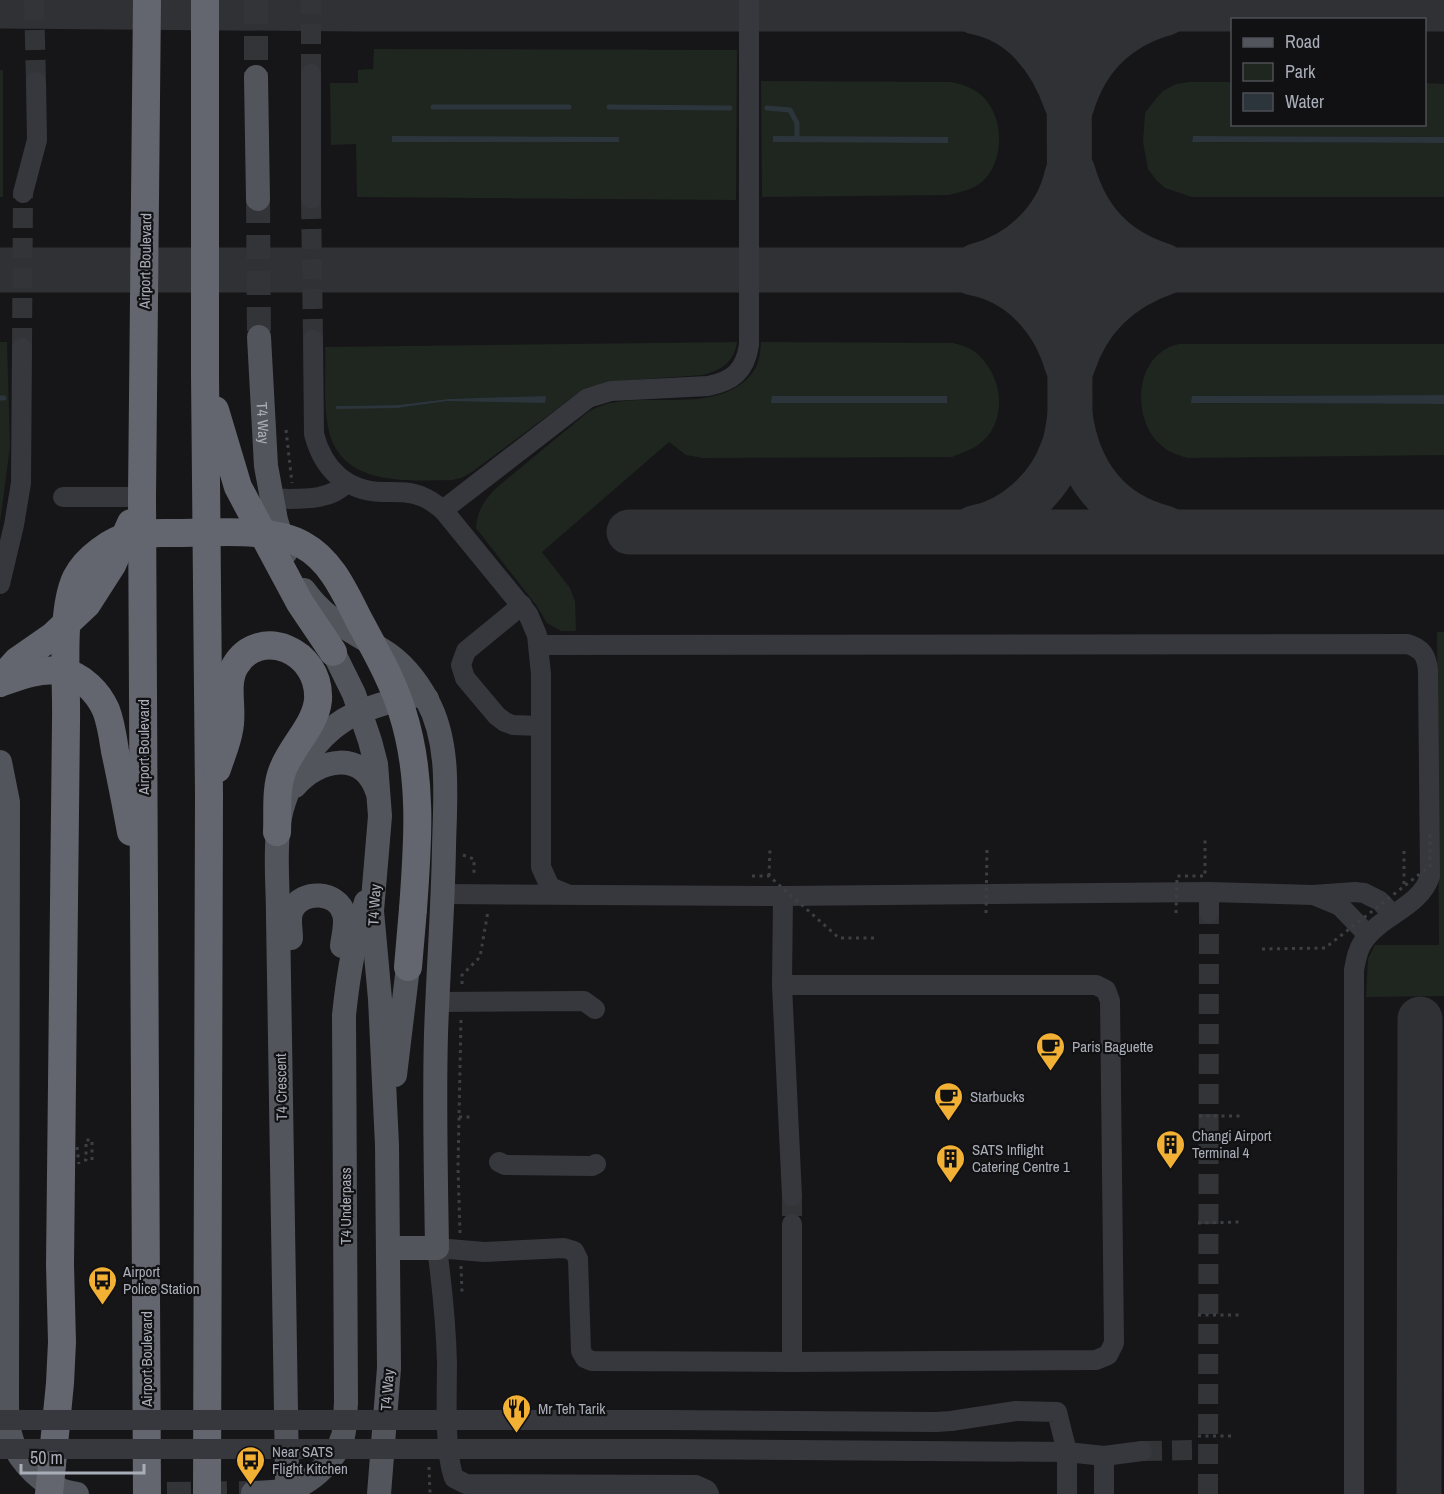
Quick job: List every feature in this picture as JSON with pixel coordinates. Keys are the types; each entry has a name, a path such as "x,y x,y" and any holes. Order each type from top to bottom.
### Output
{"highway":[{"name":"Airport Boulevard","path":"147,0 142,496 147,1494"},
{"path":"206,0 205,376 210,794 207,1494"},
{"path":"205,376 238,487 300,603 333,652"},
{"path":"0,681 17,661 54,636 87,604 112,565 142,496"},
{"path":"48,1494 62,1342 60,1265 67,608 77,575 100,550 131,536 152,533 261,534 282,537 303,544 328,567 339,582 384,668 402,710 413,752 418,832 408,967"},
{"path":"210,794 230,728 231,675 234,667 240,659 259,648 282,647 293,651 303,658 315,677 318,702 279,780 278,832"},
{"path":"0,681 28,673 62,671 87,684 97,695 106,710 112,734 144,902"}],"main road":[{"path":"256,77 258,199"},
{"name":"T4 Way","path":"259,337 267,466 271,499 282,542 354,694 376,764 381,816 372,911 380,999 387,1145 389,1368 379,1494"},
{"path":"302,588 327,617 384,651 414,680 427,699 437,722 444,764 443,894 435,1089 437,1248 388,1248"},
{"name":"T4 Crescent","path":"287,1484 278,832 285,800 299,770 319,742 345,719 360,712 409,696 418,695 427,699"},
{"path":"0,762 6,787 8,816 7,1402 9,1431 23,1460 36,1474 55,1488 77,1494"},
{"path":"285,800 297,783 318,768 341,762 364,770 374,783 379,797"},
{"name":"T4 Underpass","path":"253,1493 291,1489 306,1482 338,1449 343,1434 346,1403 344,1015 356,933 377,866"},
{"path":"281,1057 291,958 291,916 296,904 312,896 334,899 342,907 344,914 342,947 344,1015"},
{"path":"387,1145 408,967"},
{"path":"408,967 435,1089"},
{"path":"389,1368 395,1494"},
{"path":"369,1494 384,1433"}],"lane":[{"path":"443,510 588,398 611,390 708,386 722,383 742,369 749,345 748,0"},
{"path":"311,74 311,199"},
{"path":"23,193 37,140 36,82"},
{"path":"313,340 314,434 318,448 330,469 346,483 364,490 413,493 423,496 443,510 522,605 534,625 539,645 541,674 541,867 550,887 572,895"},
{"path":"0,584 21,483 22,348"},
{"path":"271,499 322,497 336,492 346,483"},
{"path":"63,497 142,496"},
{"path":"522,605 466,651 461,665 465,678 497,716 513,725 540,726"},
{"path":"539,645 1407,644 1414,646 1425,656 1428,671 1430,876 1424,890 1368,935 1356,956 1353,1002 1354,1494"},
{"path":"0,839 8,816"},
{"path":"443,894 783,896 1209,892 1313,895 1344,891 1364,893 1380,901 1394,915"},
{"path":"1209,892 1209,913"},
{"path":"1313,895 1340,906 1368,935"},
{"path":"783,896 782,985 792,1196"},
{"path":"710,1494 696,1485 466,1485 454,1478 451,1470 448,1428 446,1316 437,1248 484,1252 564,1248 574,1251 578,1259 581,1351 585,1358 592,1361 1096,1360 1108,1355 1114,1343 1110,1000 1106,990 1096,985 782,985"},
{"path":"437,1002 584,1001 595,1009"},
{"path":"499,1162 505,1165 538,1166 596,1164"},
{"path":"792,1224 792,1362"},
{"path":"0,1420 936,1422 1035,1410 1057,1412 1067,1452 1067,1494"},
{"path":"0,1449 667,1449 1067,1452 1104,1456 1142,1451"},
{"path":"1104,1456 1104,1494"}],"path":[{"path":"1262,949 1325,948 1430,866 1430,832"},
{"path":"1176,913 1177,876 1205,876 1205,838"},
{"path":"986,913 987,847"},
{"path":"769,876 770,848"},
{"path":"1404,849 1404,886"},
{"path":"752,876 769,876 839,938 874,938"},
{"path":"1199,1116 1242,1116"},
{"path":"459,1117 470,1117"},
{"path":"86,1160 86,1140 92,1140 92,1164"},
{"path":"77,1147 79,1164"},
{"path":"1198,1222 1240,1222"},
{"path":"1198,1315 1242,1315"},
{"path":"1198,1436 1232,1436"}],"green space":[{"path":"374,49 737,50 736,200 357,197 356,144 331,145 330,83 358,83 358,70 373,69"},
{"path":"0,70 3,70 3,197 0,197"},
{"path":"761,81 950,82 965,86 986,100 996,119 999,141 995,163 979,184 949,195 762,197"},
{"path":"1231,82 1231,126 1426,126 1426,83 1444,84 1444,137 1193,136 1192,142 1444,143 1444,197 1192,197 1165,188 1148,169 1143,142 1145,113 1163,91 1176,84"},
{"path":"0,342 7,342 10,447 0,523"},
{"path":"737,342 730,360 721,368 710,373 618,381 585,388 472,472 452,480 395,479 376,476 360,470 345,460 335,446 326,417 325,347","holes":["546,397 448,401 398,408 336,408 336,406 398,405 448,399"]},
{"path":"761,342 953,343 964,346 984,361 997,385 999,398 995,424 978,445 952,457 703,458 686,455 669,442 542,552 570,588 575,601 576,631 561,631 547,623 536,605 476,528 480,511 488,498 495,489 588,412 596,408 610,403 628,401 688,400 708,397 726,392 742,383 757,366"},
{"path":"1179,344 1444,344 1444,395 1192,396 1192,403 1444,404 1444,455 1188,458 1174,454 1162,446 1146,424 1141,396 1143,382 1155,357"},
{"path":"1437,632 1444,632 1444,996 1366,997 1368,959 1375,945 1439,945"}],"water":[{"path":"392,136 619,137 619,142 392,142"},
{"path":"773,136 948,137 948,143 773,142"},
{"path":"1193,136 1444,137 1444,143 1192,142"},
{"path":"1444,395 1444,404 1191,403 1192,396"},
{"path":"546,396 545,403 448,401 398,408 336,409 336,406 398,405 448,399"},
{"path":"772,396 947,396 947,403 771,403"}],"waterway":[{"path":"433,107 569,107"},
{"path":"609,107 730,108"},
{"path":"767,108 790,110 797,123 797,139"}],"taxiway":[{"path":"1069,0 1070,415 1080,454 1099,487 1127,512 1165,528"},
{"path":"0,6 360,9 1444,9"},
{"path":"975,12 1007,24 1032,44 1052,71 1066,102"},
{"path":"1072,105 1086,73 1107,46 1133,26 1166,13"},
{"path":"1073,172 1086,205 1106,232 1132,252 1164,266"},
{"path":"976,266 1008,253 1035,233 1055,207 1067,175"},
{"path":"0,270 1444,270"},
{"path":"1073,365 1087,333 1108,307 1135,287 1167,272"},
{"path":"973,273 1006,285 1033,306 1054,333 1067,365"},
{"path":"974,528 988,524 1016,510 1039,490 1056,465 1062,451 1070,415"},
{"path":"629,532 1444,532"},
{"path":"1419,1494 1420,1019"}],"tunnel":[{"path":"34,0 36,82"},
{"path":"256,0 256,77"},
{"path":"311,0 311,74"},
{"path":"22,348 23,193"},
{"path":"258,199 259,337"},
{"path":"311,199 313,340"},
{"path":"1208,1494 1209,913"},
{"path":"792,1196 792,1224"},
{"path":"1142,1451 1198,1450"},
{"path":"167,1494 253,1493"}],"place":[{"name":"Paris Baguette","path":"1051,1072"},
{"name":"Starbucks","path":"949,1122"},
{"name":"Changi Airport Terminal 4","path":"1171,1170"},
{"name":"SATS Inflight Catering Centre 1","path":"951,1184"},
{"name":"Airport Police Station","path":"102,1306"},
{"name":"Mr Teh Tarik","path":"517,1434"},
{"name":"Near SATS Flight Kitchen","path":"251,1486"}]}
